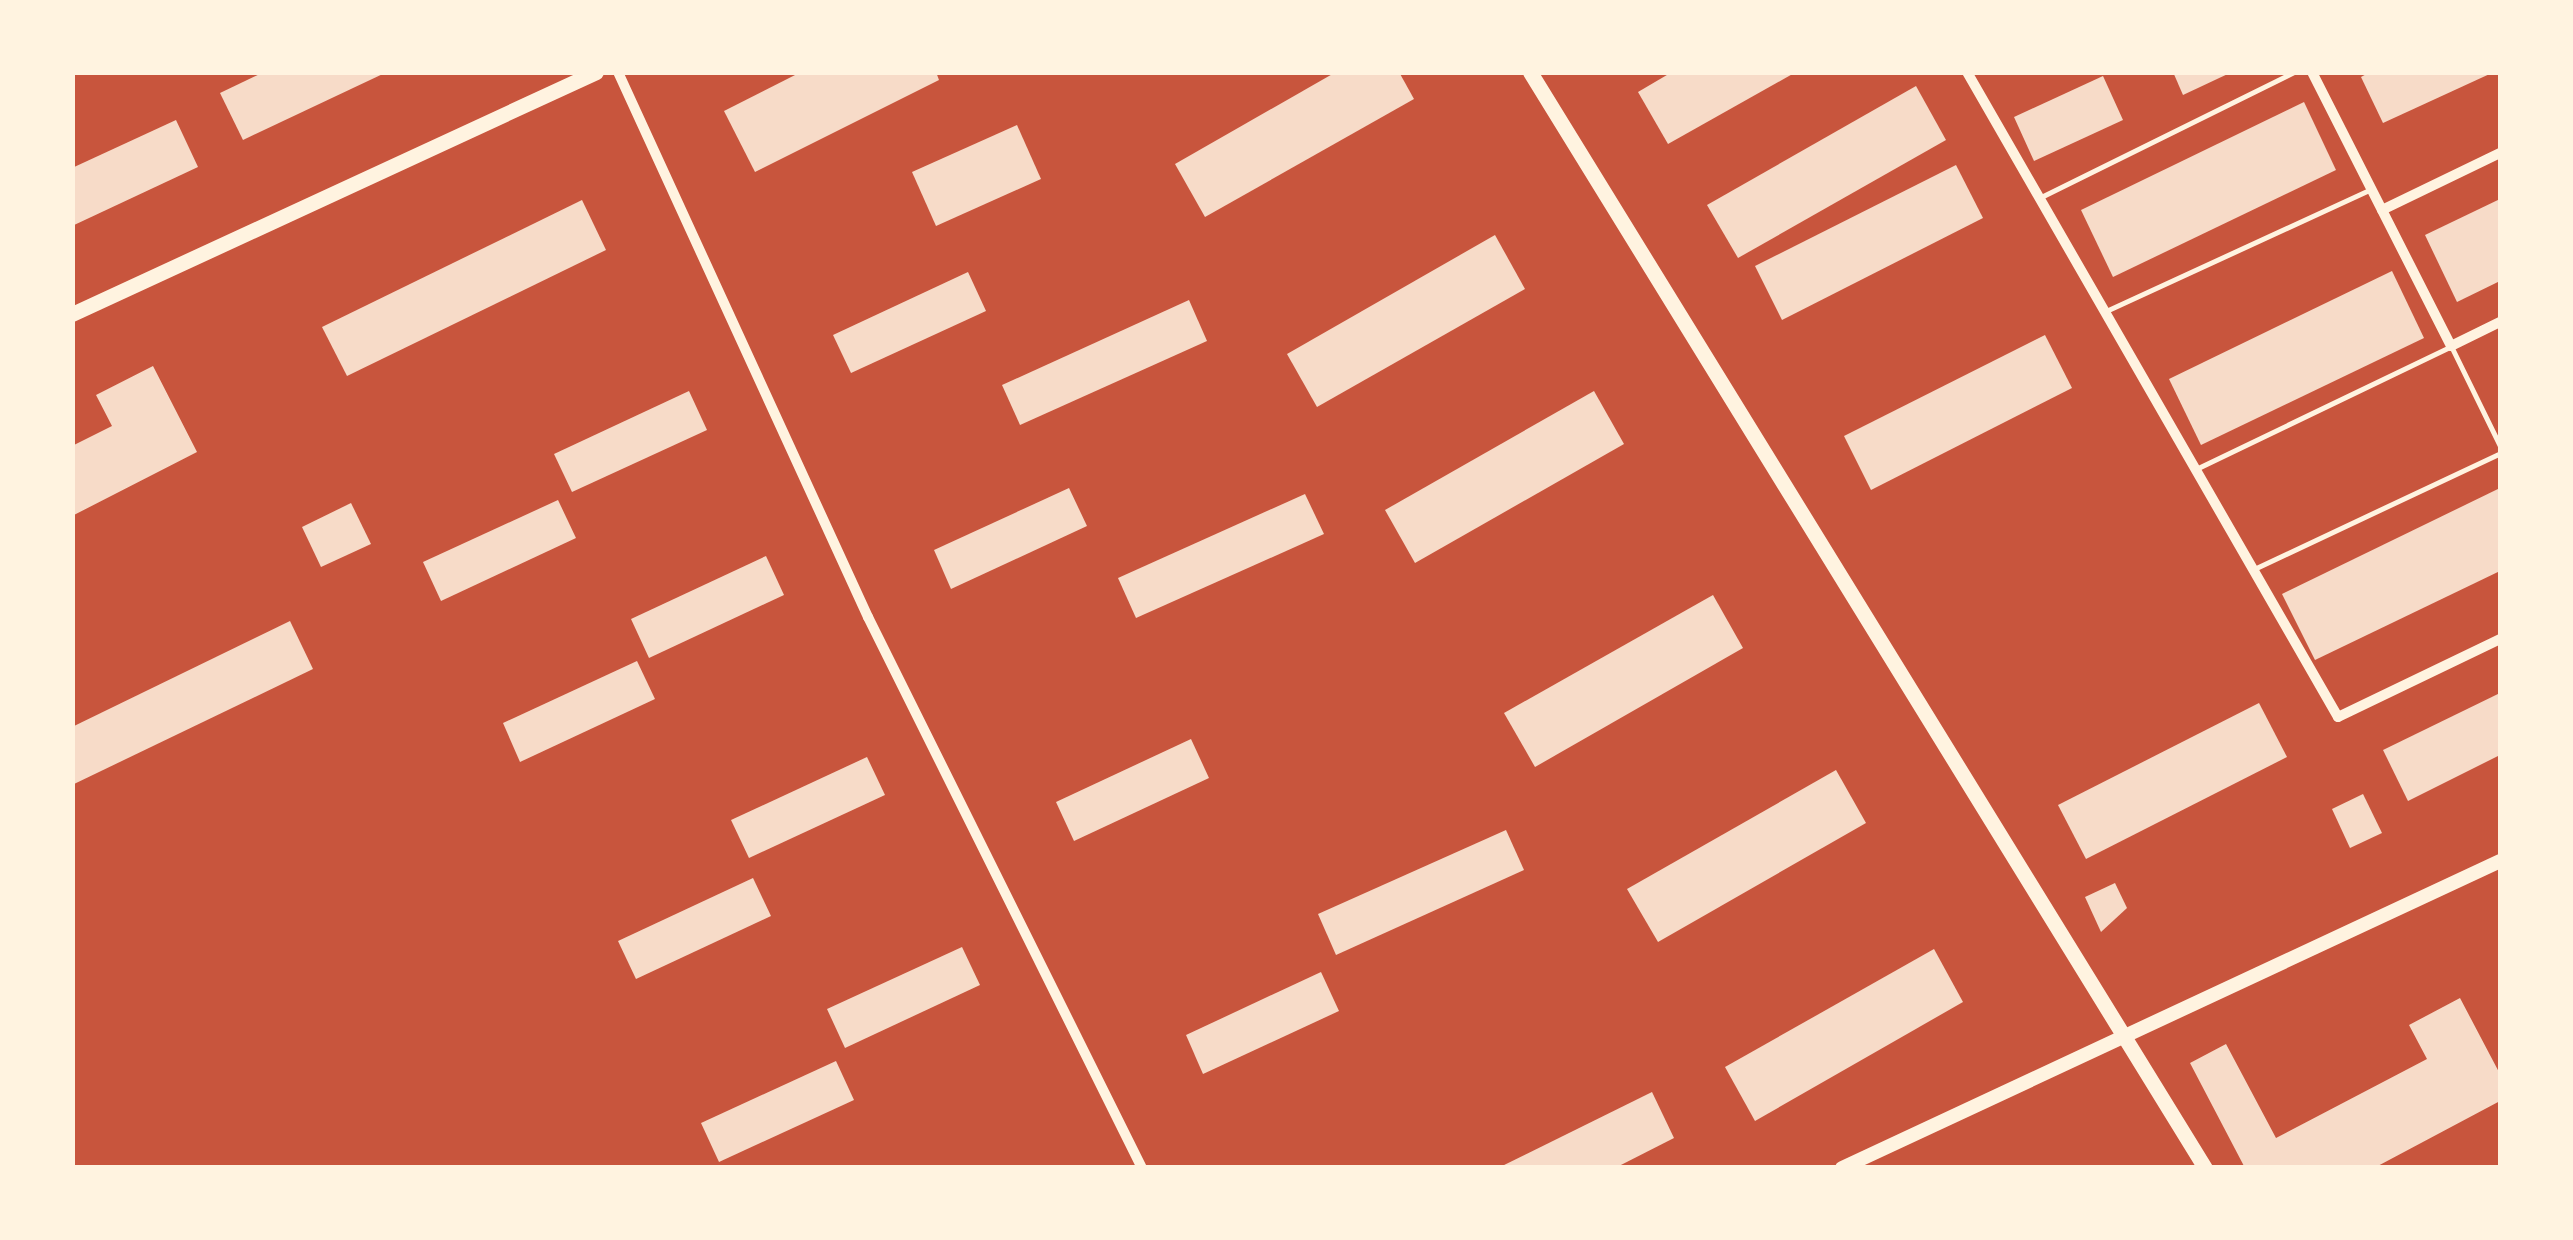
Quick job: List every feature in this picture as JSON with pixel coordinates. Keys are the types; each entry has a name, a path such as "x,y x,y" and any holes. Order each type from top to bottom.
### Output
{"main road":[{"path":"72,314 596,72"},
{"path":"1530,72 2205,1168"}],"street":[{"path":"618,72 877,635 1142,1168"},
{"path":"1967,72 2338,717 2500,639"},
{"path":"2312,72 2451,346 2500,322"},
{"path":"2382,210 2500,153"},
{"path":"1842,1168 2128,1040 2500,861"}],"lane":[{"path":"2040,198 2294,72"},
{"path":"2106,311 2371,189"},
{"path":"2196,468 2451,346 2500,450 2254,569"}],"building":[{"path":"264,72 387,72 243,140 220,93"},
{"path":"801,72 936,72 939,80 755,172 724,111"},
{"path":"1336,72 1399,72 1414,99 1205,217 1175,164"},
{"path":"1672,72 1796,72 1668,144 1638,92"},
{"path":"2173,72 2232,72 2183,95"},
{"path":"2370,72 2494,72 2383,123 2361,77"},
{"path":"2103,76 2123,120 2034,161 2014,117"},
{"path":"1916,86 1946,140 1738,258 1707,205"},
{"path":"2304,102 2336,170 2113,277 2081,210"},
{"path":"176,120 198,167 72,226 72,168"},
{"path":"1017,125 1041,179 936,226 912,172"},
{"path":"1956,165 1983,218 1782,320 1755,266"},
{"path":"2500,199 2500,281 2457,302 2425,235"},
{"path":"582,200 606,250 347,376 322,327"},
{"path":"1495,235 1525,289 1317,407 1287,354"},
{"path":"2392,271 2424,338 2201,445 2169,379"},
{"path":"968,272 986,311 851,373 833,335"},
{"path":"1189,300 1207,341 1020,425 1002,385"},
{"path":"2045,335 2072,388 1871,490 1844,436"},
{"path":"153,366 197,452 72,516 72,446 112,426 96,395"},
{"path":"689,391 707,430 572,492 554,454"},
{"path":"1594,391 1624,444 1415,563 1385,510"},
{"path":"1069,488 1087,526 951,589 934,550"},
{"path":"2500,488 2500,571 2315,660 2282,594"},
{"path":"1305,494 1324,534 1136,618 1118,578"},
{"path":"558,500 576,538 441,601 423,562"},
{"path":"351,503 371,544 321,567 302,527"},
{"path":"766,556 784,595 649,658 631,619"},
{"path":"1713,595 1743,648 1535,767 1504,713"},
{"path":"290,621 313,669 72,785 72,727"},
{"path":"637,661 655,699 520,762 503,723"},
{"path":"2500,693 2500,755 2408,801 2383,750"},
{"path":"2259,703 2287,757 2086,859 2058,805"},
{"path":"1191,739 1209,778 1074,841 1056,802"},
{"path":"867,757 885,795 749,858 731,820"},
{"path":"1836,770 1866,823 1658,942 1627,889"},
{"path":"2363,794 2382,833 2350,848 2332,809"},
{"path":"1506,830 1524,870 1336,955 1318,914"},
{"path":"753,878 771,916 636,979 618,941"},
{"path":"2115,883 2127,908 2101,932 2085,897"},
{"path":"962,947 980,985 845,1048 827,1009"},
{"path":"1934,949 1963,1002 1755,1121 1725,1067"},
{"path":"1321,972 1339,1011 1203,1074 1186,1035"},
{"path":"2460,998 2500,1074 2500,1101 2374,1168 2245,1168 2190,1063 2226,1044 2276,1138 2427,1059 2409,1025"},
{"path":"836,1061 854,1100 719,1162 701,1123"},
{"path":"1652,1092 1674,1138 1615,1168 1498,1168"}]}
